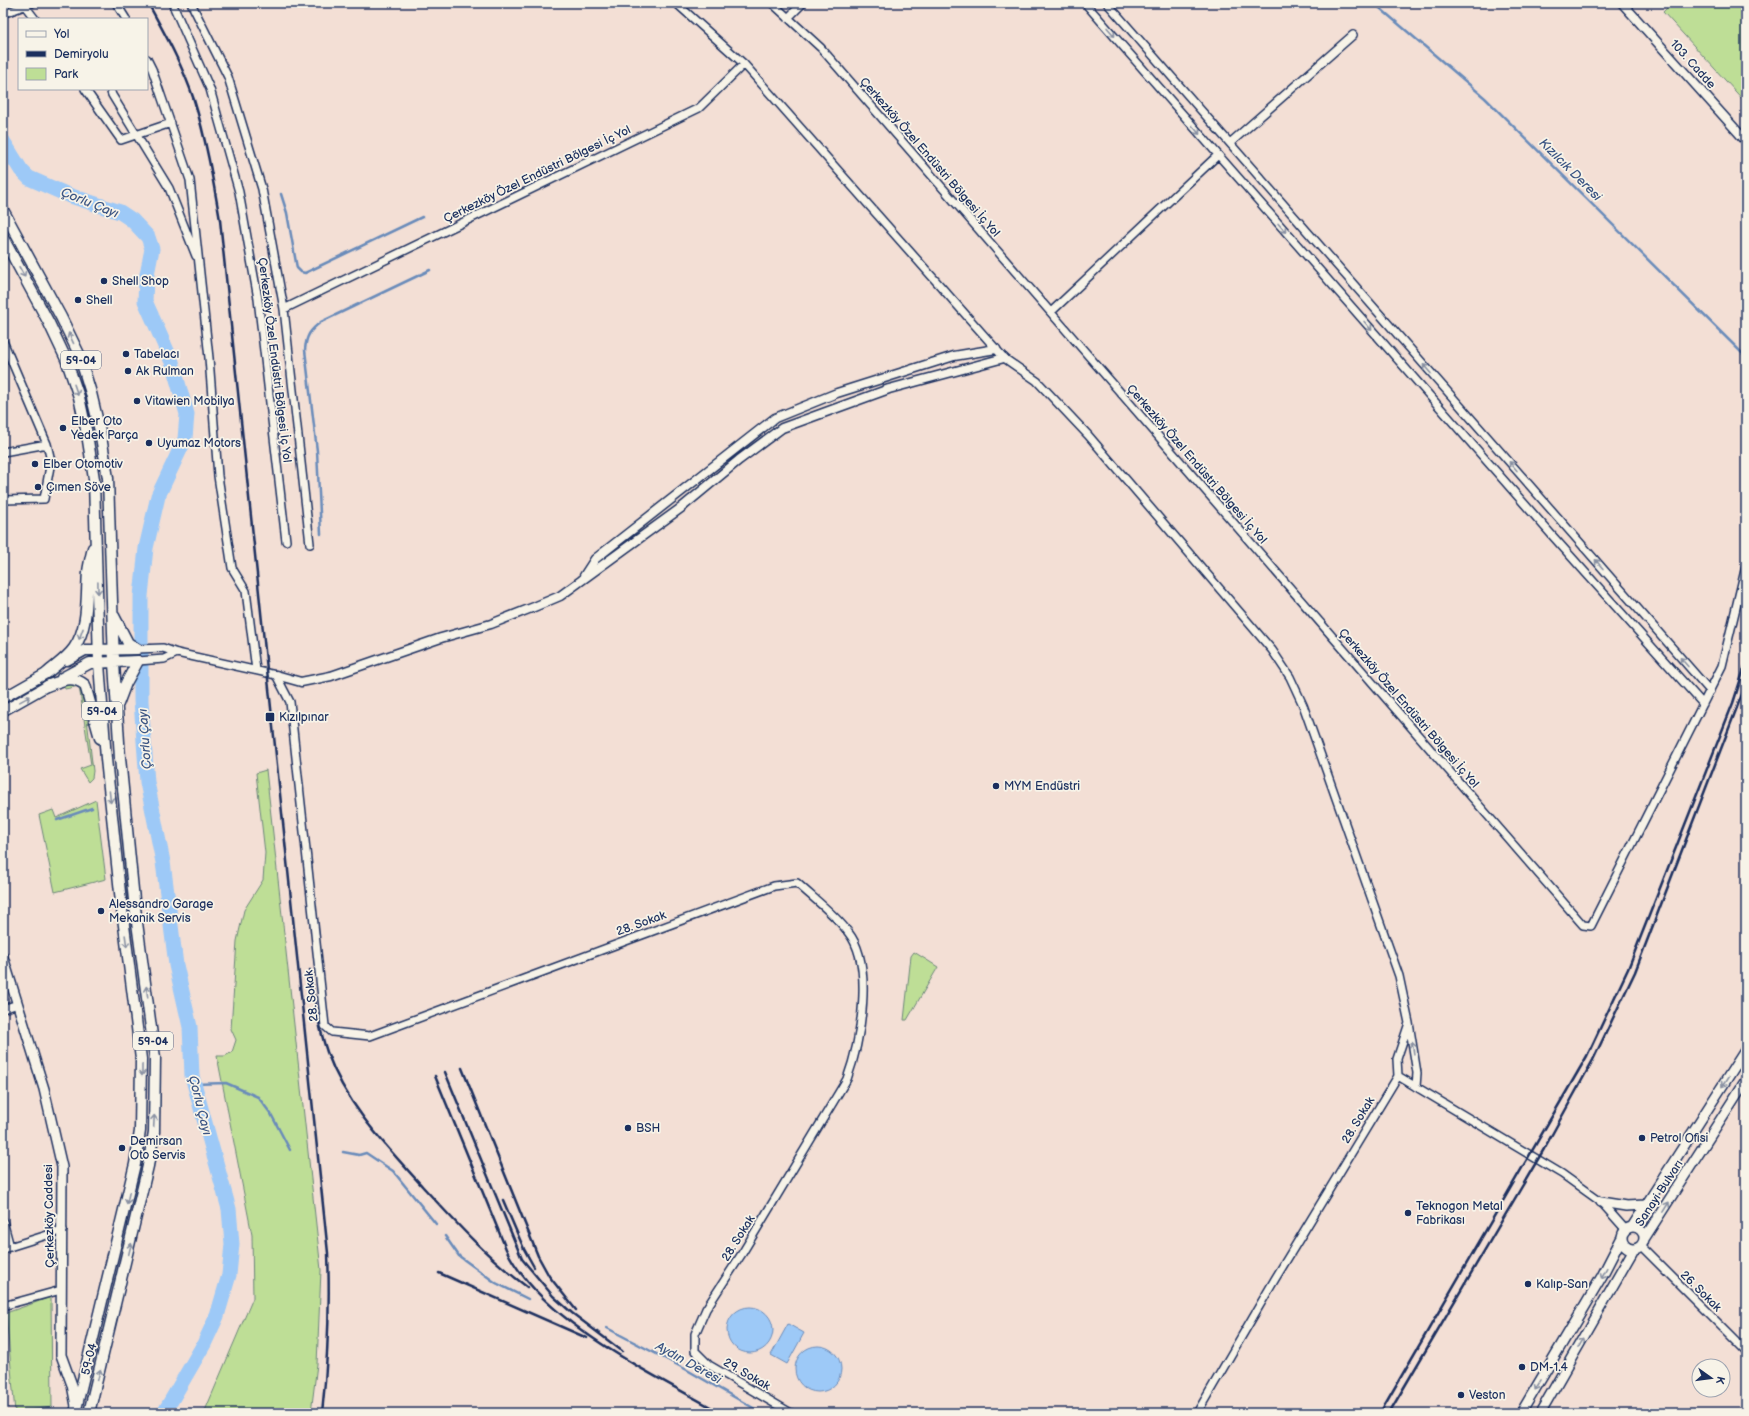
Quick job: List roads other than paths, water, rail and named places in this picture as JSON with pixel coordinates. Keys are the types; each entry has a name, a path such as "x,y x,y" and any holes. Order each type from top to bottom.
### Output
{"main road":[{"name":"59-04","path":"3,210 62,317 79,354 91,393 100,431 108,478 114,663 117,707 134,900 155,1058 154,1132 148,1166 89,1413"},
{"name":"59-04","path":"3,238 49,323 66,359 78,397 87,434 94,479 99,663 106,759 120,902 142,1059 141,1110 135,1164 126,1209 76,1410"},
{"path":"47,673 68,656 81,635 84,623 88,572 96,526"},
{"path":"112,611 125,638 132,647 137,649"},
{"path":"3,698 85,650 137,649"},
{"path":"3,711 90,663 138,661"},
{"path":"117,707 126,683 138,661"},
{"path":"47,686 72,678 79,680 85,685 106,759"},
{"name":"Çerkezköy Caddesi","path":"3,956 44,1089 62,1166 63,1230 61,1355 72,1385 76,1410"},
{"name":"Sanayi Bulvarı","path":"1621,1239 1645,1205 1746,1050"},
{"name":"Sanayi Bulvarı","path":"1540,1413 1639,1245 1746,1080"},
{"path":"1601,1202 1626,1206 1645,1205"},
{"path":"1621,1239 1624,1245 1639,1245 1642,1231 1629,1228"},
{"path":"1521,1413 1602,1276 1621,1239"}],"street":[{"path":"116,3 125,18"},
{"name":"Çerkezköy Özel Endüstri Bölgesi İç Yol","path":"172,3 210,88 240,192 258,299 286,541"},
{"name":"Çerkezköy Özel Endüstri Bölgesi İç Yol","path":"191,3 228,77 262,189 284,309 310,544"},
{"path":"676,3 744,64 1004,358 1037,381 1088,435 1267,644 1290,677 1303,705 1399,976 1417,1073 1416,1087"},
{"name":"Çerkezköy Özel Endüstri Bölgesi İç Yol","path":"772,3 821,48 1583,924 1591,926 1722,666 1746,566"},
{"path":"788,18 803,3"},
{"path":"1085,3 1550,533 1703,704"},
{"path":"1107,3 1710,691"},
{"name":"103. Cadde","path":"1622,3 1746,141"},
{"path":"3,11 8,12 29,4 35,18"},
{"path":"1230,143 1353,35"},
{"path":"148,61 190,180 209,358 218,476 232,568 246,591 256,670"},
{"name":"Çerkezköy Özel Endüstri Bölgesi İç Yol","path":"284,309 699,108 744,64"},
{"path":"86,90 121,140 171,123"},
{"path":"110,90 169,188 200,266"},
{"path":"1051,312 1218,154"},
{"path":"3,341 47,444 51,461 44,499 3,500"},
{"path":"582,580 595,559 775,418 837,393 954,356 996,349"},
{"path":"137,649 163,648 177,653 276,674 301,682 331,676 441,638 491,624 560,596 681,508 739,460 782,428 889,389 1004,358"},
{"path":"3,452 47,444"},
{"path":"138,661 164,659 177,653"},
{"name":"28. Sokak","path":"276,674 290,702 325,1026 332,1032 370,1036 774,886 797,883 849,932 856,947 862,974 863,1013 855,1058 847,1079 743,1252 706,1309 695,1334 695,1351"},
{"path":"3,1009 18,1004"},
{"path":"1409,1024 1397,1059 1398,1076 1562,1174 1601,1202 1629,1228"},
{"name":"28. Sokak","path":"1197,1413 1275,1279 1398,1076"},
{"path":"3,1221 6,1248 63,1230"},
{"name":"26. Sokak","path":"1639,1245 1746,1351"},
{"path":"3,1306 61,1290"},
{"name":"29. Sokak","path":"695,1351 709,1365 791,1413"}],"water":[{"path":"745,1307 755,1307 767,1313 772,1321 772,1339 767,1347 759,1352 745,1353 737,1350 730,1343 727,1335 727,1325 730,1317 737,1310"},
{"path":"788,1324 804,1333 787,1364 771,1355"},
{"path":"813,1346 823,1346 835,1352 840,1360 840,1378 835,1386 827,1391 813,1392 805,1389 798,1382 795,1374 795,1364 798,1356 805,1349"}],"waterway":[{"name":"Kızılcık Deresi","path":"1374,3 1485,98 1746,357"},
{"name":"Çorlu Çayı","path":"3,141 21,170 29,178 68,195 120,212 132,220 148,237 152,249 146,279 145,301 172,362 187,414 185,439 158,496 146,548 141,596 141,701 147,782 163,862 176,965 190,1027 192,1076 229,1209 232,1244 229,1275 217,1316 204,1344 164,1413"},
{"path":"281,194 287,213 297,268 301,272 305,273 422,217"},
{"path":"321,534 317,451 305,350 306,341 311,331 321,322 430,270"},
{"path":"57,820 92,808"},
{"path":"194,1084 226,1083 258,1097 271,1114 290,1150"},
{"name":"Aydın Deresi","path":"343,1152 359,1155 366,1153 393,1171 436,1224"},
{"name":"Aydın Deresi","path":"445,1236 459,1256 496,1283 528,1299"},
{"name":"Aydın Deresi","path":"607,1328 687,1370 762,1413"}],"railway":[{"path":"148,3 167,38 190,87 206,145 220,220 328,1253 328,1333 322,1413"},
{"path":"1380,1413 1587,1056 1628,969 1733,703 1746,663"},
{"path":"1389,1413 1544,1149 1593,1060 1635,972 1746,684"},
{"path":"310,970 319,1021 327,1052 345,1090 356,1107 381,1140 460,1227 485,1252 527,1287"},
{"path":"462,1068 538,1256 549,1276 576,1310"},
{"path":"445,1072 522,1259 553,1296 572,1313 622,1351"},
{"path":"435,1076 506,1249 522,1275 545,1300 571,1323 601,1344 721,1413"},
{"path":"503,1200 524,1249 534,1267"},
{"path":"439,1273 587,1338"}],"place":[{"name":"Shell Shop","path":"104,281"},
{"name":"Shell","path":"78,300"},
{"name":"Tabelacı","path":"126,354"},
{"name":"Ak Rulman","path":"128,371"},
{"name":"Vitawien Mobilya","path":"137,401"},
{"name":"Elber Oto Yedek Parça","path":"63,428"},
{"name":"Uyumaz Motors","path":"149,443"},
{"name":"Elber Otomotiv","path":"35,464"},
{"name":"Çımen Söve","path":"38,487"},
{"name":"Kızılpınar","path":"270,717"},
{"name":"MYM Endüstri","path":"996,786"},
{"name":"Alessandro Garage Mekanik Servis","path":"101,911"},
{"name":"BSH","path":"628,1128"},
{"name":"Petrol Ofisi","path":"1642,1138"},
{"name":"Demirsan Oto Servis","path":"122,1148"},
{"name":"Teknogon Metal Fabrikası","path":"1408,1213"},
{"name":"Kalıp-San","path":"1528,1284"},
{"name":"DM-1.4","path":"1522,1367"},
{"name":"Veston","path":"1461,1395"}]}
